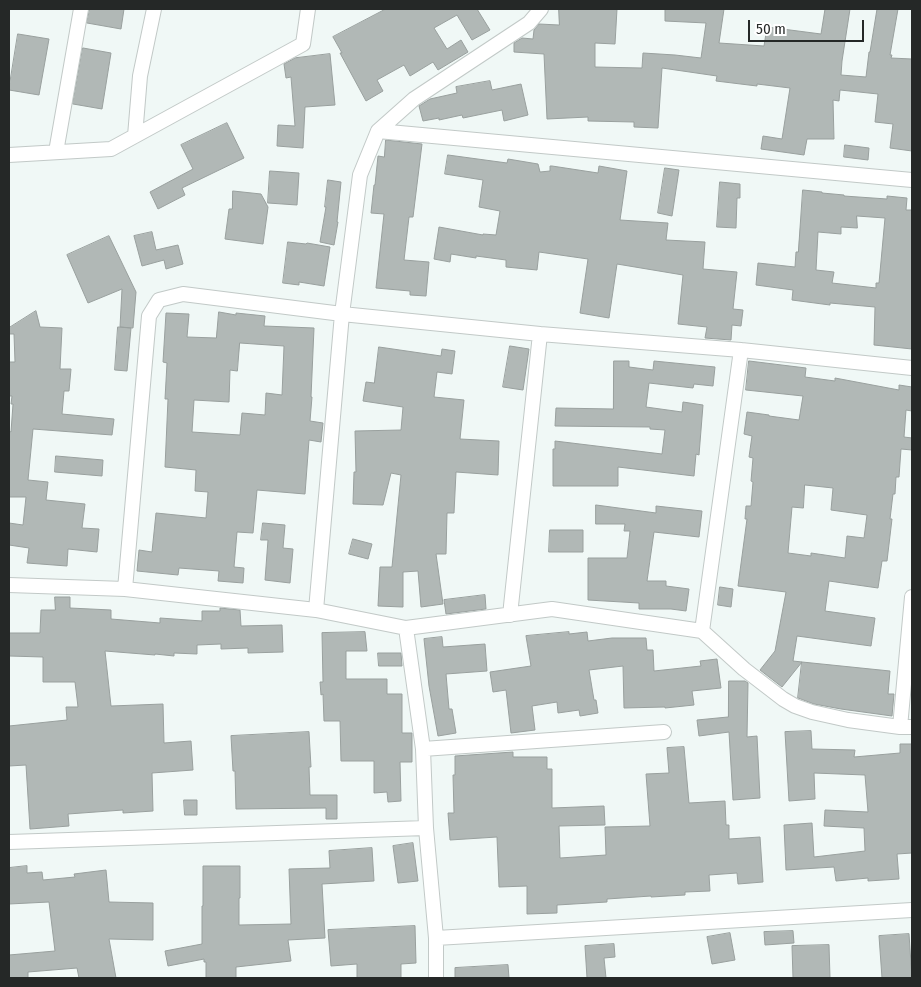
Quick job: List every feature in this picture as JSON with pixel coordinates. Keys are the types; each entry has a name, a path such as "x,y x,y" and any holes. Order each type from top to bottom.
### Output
{"street":[{"path":"56,152 81,9"},
{"path":"136,136 140,76 154,9"},
{"path":"9,155 111,149 302,44 308,9"},
{"path":"316,610 342,314 360,175 378,131 414,98 529,24 541,9"},
{"path":"378,131 912,180"},
{"path":"125,589 149,316 159,300 183,294 342,314 540,334 741,350 912,368"},
{"path":"510,614 540,334"},
{"path":"702,631 741,350"},
{"path":"9,585 125,589 316,610 406,628 552,609 702,631 744,669 782,699 795,706 848,720 906,727 912,597"},
{"path":"406,628 423,749 426,828 436,938 436,978"},
{"path":"423,749 664,732"},
{"path":"9,842 426,828"},
{"path":"436,938 912,910"}],"building":[{"path":"90,9 124,9 121,29 87,23"},
{"path":"386,9 477,9 490,30 472,40 457,15 434,28 447,49 461,40 468,52 438,70 433,62 410,76 404,65 377,80 383,91 366,101 333,37"},
{"path":"559,9 617,9 615,44 595,43 595,67 642,68 643,53 701,58 706,23 665,21 665,9 724,9 719,43 764,46 767,27 821,34 825,9 850,9 841,75 866,77 877,9 898,9 890,55 892,55 891,58 912,59 912,151 890,148 893,124 875,122 878,94 840,90 839,101 833,100 834,139 807,139 804,155 761,149 763,136 782,139 790,88 716,81 717,76 662,68 658,128 634,127 634,122 588,121 588,117 547,119 544,54 514,52 514,43 522,38 533,39 534,30 539,24 559,25"},
{"path":"18,34 49,39 39,95 9,90"},
{"path":"83,48 111,53 102,109 73,104"},
{"path":"330,54 335,105 305,107 303,148 277,146 278,125 295,126 291,77 286,78 284,64 295,58"},
{"path":"490,81 492,90 521,84 528,115 504,121 502,110 463,118 462,115 423,121 419,106 430,99 457,93 456,87"},
{"path":"227,123 244,158 182,188 185,195 158,209 150,192 193,169 181,145"},
{"path":"386,140 422,144 413,217 409,217 404,260 429,262 426,296 410,295 410,291 376,288 384,214 371,213 378,156 384,157"},
{"path":"845,145 869,148 868,160 844,157"},
{"path":"448,155 507,163 508,159 538,164 540,172 550,171 550,166 598,173 599,166 627,171 620,220 668,223 666,240 705,242 703,269 737,272 733,309 743,310 741,326 732,325 731,340 705,338 707,327 678,324 683,275 617,264 609,318 580,313 588,259 539,252 537,270 506,267 506,260 476,256 476,258 451,254 450,262 434,259 439,227 483,235 496,235 500,211 479,207 483,180 445,174"},
{"path":"665,168 679,170 672,216 658,213"},
{"path":"270,171 299,173 297,205 268,203"},
{"path":"328,180 341,182 334,245 320,242"},
{"path":"720,182 740,184 740,198 737,198 736,228 717,227"},
{"path":"803,190 844,196 887,199 887,196 907,198 906,210 912,210 912,349 874,345 875,307 830,303 830,305 792,300 793,290 756,285 758,263 795,267 796,252 798,252","holes":["857,216 885,218 879,283 876,283 876,288 832,283 834,272 816,270 818,232 841,234 841,227 857,228"]},
{"path":"233,191 261,194 268,207 263,244 225,239 229,209 232,209"},
{"path":"152,232 156,250 178,245 183,264 166,269 164,260 142,266 134,236"},
{"path":"109,236 136,292 133,328 120,327 122,289 88,303 67,255"},
{"path":"288,242 330,247 324,286 299,282 299,285 283,283"},
{"path":"36,311 40,327 62,328 60,369 71,369 69,391 64,391 62,414 114,419 112,435 33,429 28,480 48,482 46,500 85,504 82,528 99,529 97,552 68,549 67,566 27,563 29,548 9,545 9,523 23,525 26,497 9,497 9,431 11,432 13,404 11,404 12,396 9,396 9,362 15,362 14,334 9,334 9,328"},
{"path":"219,312 236,315 236,313 265,316 264,326 314,328 310,421 323,423 321,442 309,440 305,494 257,490 253,533 237,532 234,567 244,568 243,583 218,581 219,571 179,568 178,575 137,571 139,550 152,552 156,513 206,518 208,492 195,491 196,470 165,467 168,399 165,399 167,363 163,362 166,313 189,314 187,337 216,338","holes":["240,343 284,346 282,395 266,393 265,415 242,413 240,435 192,432 194,400 229,402 230,370 237,371"]},
{"path":"118,327 131,328 127,371 115,370"},
{"path":"510,346 529,349 523,390 503,387"},
{"path":"379,347 441,356 442,349 455,351 452,374 437,372 434,397 464,400 460,439 499,441 498,475 456,472 454,513 447,513 446,554 436,554 443,604 421,607 418,571 403,572 403,607 378,606 380,567 392,567 401,475 391,473 383,505 353,504 354,472 356,472 355,431 401,430 403,407 363,401 366,382 374,383"},
{"path":"614,361 629,361 629,367 653,370 654,361 715,367 713,386 694,384 693,388 649,383 646,407 682,412 683,402 703,405 699,455 696,454 694,476 618,467 618,486 553,486 553,449 555,449 555,441 662,454 665,430 650,429 650,427 555,426 556,408 613,409"},
{"path":"749,361 806,368 805,377 835,381 835,378 899,390 899,385 912,387 912,411 906,410 904,437 912,438 912,450 901,449 899,477 896,477 895,494 893,494 887,561 882,561 878,588 829,581 825,611 875,618 871,646 797,636 793,661 802,662 782,687 760,670 775,651 786,592 738,586 747,519 745,519 746,506 751,506 753,482 751,481 753,458 749,457 752,436 744,434 747,412 799,420 803,396 746,390","holes":["805,485 833,488 831,510 867,515 864,538 847,536 845,558 811,553 811,556 788,553 792,507 803,508"]},
{"path":"56,456 103,460 102,476 55,472"},
{"path":"596,505 656,513 656,506 702,511 699,537 654,532 647,581 666,581 666,586 689,589 686,611 639,609 639,603 588,600 588,558 627,558 630,531 624,531 625,524 596,524"},
{"path":"263,523 285,525 283,548 293,549 290,583 265,580 268,540 261,540"},
{"path":"550,530 583,530 583,552 549,552"},
{"path":"353,539 372,544 368,559 349,554"},
{"path":"720,587 733,589 731,607 718,605"},
{"path":"485,595 486,609 446,614 444,600"},
{"path":"55,597 70,597 70,608 111,610 111,619 160,623 160,618 202,621 202,611 220,611 220,608 240,610 241,626 282,625 283,652 248,653 248,648 221,649 221,644 197,645 197,654 174,653 174,656 105,651 111,706 163,704 164,743 191,741 193,770 152,773 153,811 123,813 123,810 68,814 69,826 30,829 26,765 9,766 9,726 67,720 66,707 78,707 75,682 43,682 43,657 9,656 9,633 40,633 41,610 55,610"},
{"path":"365,632 367,651 346,651 346,679 387,679 387,694 402,694 402,733 412,733 412,762 400,762 401,801 388,802 387,792 374,793 374,761 341,761 340,721 324,721 323,694 321,695 320,682 323,682 322,633"},
{"path":"569,632 569,634 587,632 588,641 612,638 646,638 647,650 653,650 654,671 701,666 700,661 717,659 721,688 692,691 694,705 665,708 624,708 623,666 589,670 598,713 580,716 579,710 558,713 557,702 532,706 535,730 511,733 506,690 493,692 490,672 531,666 526,636"},
{"path":"442,637 443,647 485,644 487,671 446,674 449,709 452,709 456,733 438,736 429,686 424,639"},
{"path":"378,653 401,653 402,666 379,666"},
{"path":"802,662 890,671 888,694 894,694 892,716 814,704 798,698"},
{"path":"729,681 745,681 748,683 747,737 757,736 760,798 733,800 729,732 699,736 697,720 728,717"},
{"path":"811,731 812,749 855,750 854,757 900,753 900,744 912,744 912,853 897,854 899,879 868,881 868,878 836,881 834,867 786,870 784,825 812,823 814,857 865,851 864,828 824,826 825,810 868,812 865,775 814,773 815,799 789,801 785,732"},
{"path":"309,732 310,795 337,795 337,819 326,819 326,808 236,809 235,771 233,771 231,736"},
{"path":"684,747 689,803 725,801 726,825 729,825 729,839 760,837 763,882 738,884 737,873 709,875 710,891 685,892 685,895 607,899 607,902 557,905 557,913 527,914 527,886 499,887 497,837 450,840 448,813 454,813 453,775 455,775 455,756 513,752 513,757 547,757 547,769 552,769 552,808 604,806 605,825 559,826 560,858 606,855 605,827 650,826 646,774 669,773 667,748"},
{"path":"184,800 197,800 197,815 185,815"},
{"path":"413,843 418,881 398,883 393,846"},
{"path":"372,848 374,881 322,884 325,938 288,940 291,961 236,967 236,978 206,978 206,962 204,962 204,959 168,966 165,951 202,944 203,866 240,866 239,925 291,924 289,869 330,868 329,851"},
{"path":"27,866 27,873 42,872 43,880 75,877 74,874 106,870 109,902 153,903 153,940 109,939 116,978 79,978 77,968 28,972 28,978 9,978 9,955 55,951 49,902 9,904 9,868"},
{"path":"415,926 416,963 401,964 401,978 357,978 357,964 331,966 328,930"},
{"path":"793,931 794,943 765,945 764,932"},
{"path":"730,933 735,960 712,964 707,937"},
{"path":"909,934 912,978 882,978 879,936"},
{"path":"614,944 615,957 604,958 606,978 587,978 585,946"},
{"path":"829,945 830,978 793,978 792,946"},
{"path":"508,965 509,978 455,978 455,968"}]}
